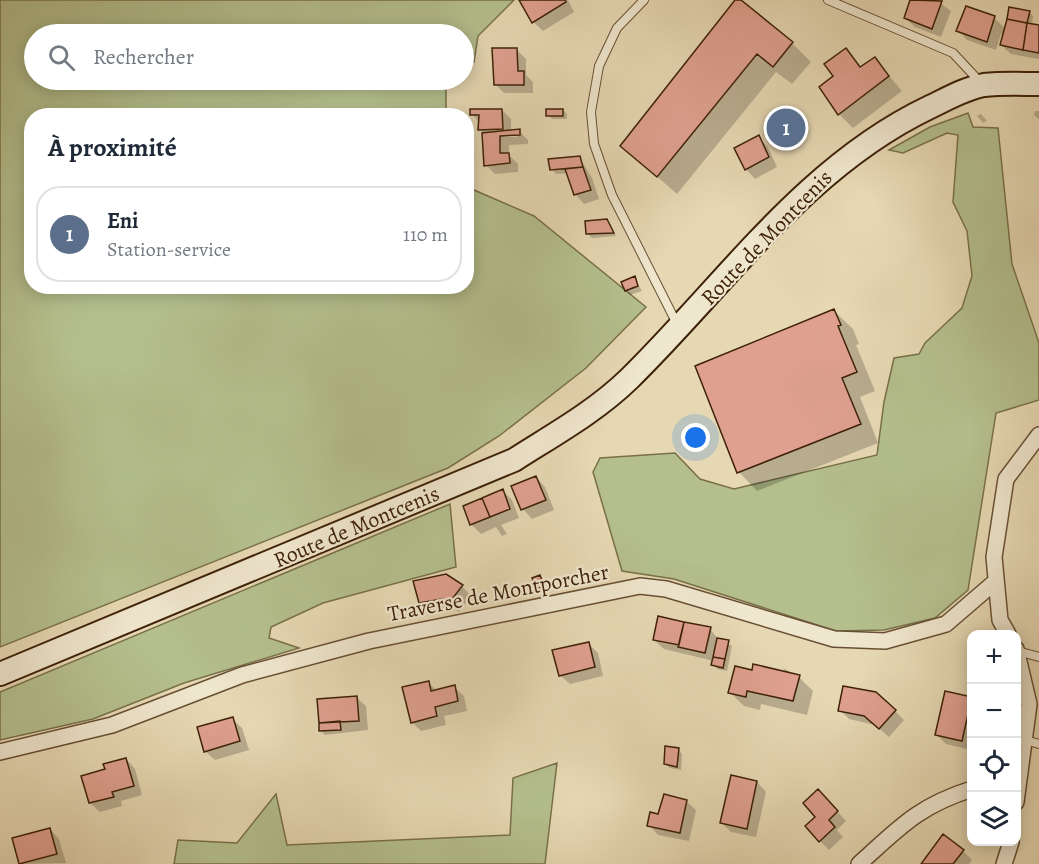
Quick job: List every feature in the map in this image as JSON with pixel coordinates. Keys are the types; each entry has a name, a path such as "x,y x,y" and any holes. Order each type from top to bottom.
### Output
{"main road":[{"name":"Route de Montcenis","path":"0,674 514,460 579,419 627,381 766,230 836,165 912,115 959,93 983,85 1039,84"}],"street":[{"path":"1006,630 1000,620 994,557 1006,479 1039,435"},
{"name":"Traverse de Montporcher","path":"0,752 112,725 242,675 369,641 640,586 666,589 834,639 885,641 946,624 996,581"},
{"path":"1021,668 1029,704 1032,742 1021,779"},
{"path":"860,864 908,818 953,795 967,791"},
{"path":"1004,864 1010,846"}],"lane":[{"name":"Route de Montcenis","path":"644,0 617,28 598,66 591,112 594,144 612,195 660,295 679,327"},
{"path":"828,0 953,53 983,85"},
{"path":"1021,651 1039,657"}],"green space":[{"path":"0,0 514,0 478,36 474,62 474,24 24,24 24,90 446,90 446,108 24,108 24,294 474,294 474,190 534,216 646,307 586,368 499,436 448,468 0,647"},
{"path":"968,113 973,127 998,128 1012,264 1039,343 1039,400 996,413 968,590 935,618 884,630 836,631 674,579 622,571 593,472 600,458 675,453 700,479 734,489 877,455 884,402 894,358 919,354 925,343 962,308 972,276 967,231 953,202 958,135 947,133 903,153 889,150 930,127"},
{"path":"450,504 456,567 323,603 271,627 269,638 299,648 184,683 93,719 0,740 0,692"},
{"path":"557,763 545,864 174,864 178,840 237,843 276,794 287,845 510,835 513,778"}],"building":[{"path":"519,0 565,0 566,2 532,23"},
{"path":"735,0 741,0 793,42 773,67 757,54 657,177 620,146"},
{"path":"910,0 942,1 932,29 904,18"},
{"path":"966,6 995,16 987,42 956,31"},
{"path":"1009,7 1030,11 1027,23 1007,19"},
{"path":"1007,19 1027,23 1023,50 1000,45"},
{"path":"1027,23 1039,25 1039,53 1023,50"},
{"path":"492,48 517,48 518,71 524,71 524,85 494,85"},
{"path":"846,48 860,67 875,57 889,76 838,115 819,87 833,76 824,64"},
{"path":"474,109 502,109 503,129 478,130 479,115 474,115"},
{"path":"546,109 563,109 563,116 546,116"},
{"path":"520,129 520,135 500,136 500,153 509,153 510,163 484,166 482,133"},
{"path":"759,135 769,157 745,170 734,148"},
{"path":"580,156 583,167 550,170 548,159"},
{"path":"583,167 591,190 574,195 565,169"},
{"path":"607,219 614,233 586,234 585,221"},
{"path":"635,276 638,286 625,291 621,282"},
{"path":"834,309 841,325 838,326 857,372 842,378 861,424 737,473 695,366"},
{"path":"536,476 546,500 521,510 511,486"},
{"path":"503,489 510,509 490,517 482,498"},
{"path":"482,498 490,517 470,525 463,506"},
{"path":"446,574 463,585 449,603 442,599 419,603 413,581"},
{"path":"540,575 544,586 537,589 532,578"},
{"path":"658,616 684,622 679,645 653,640"},
{"path":"684,622 711,627 705,653 678,647"},
{"path":"717,638 729,640 725,659 713,657"},
{"path":"589,642 595,667 559,676 552,650"},
{"path":"713,657 725,659 723,668 711,665"},
{"path":"753,664 800,675 793,701 747,691 746,697 728,693 735,666 752,670"},
{"path":"429,681 431,691 455,685 458,701 435,707 437,716 411,723 402,687"},
{"path":"843,686 876,692 896,710 879,729 864,716 838,711"},
{"path":"945,691 967,696 967,719 962,741 935,735"},
{"path":"357,696 359,721 319,723 317,699"},
{"path":"233,717 240,741 204,752 197,727"},
{"path":"340,721 341,730 319,731 319,723"},
{"path":"665,746 679,748 677,767 664,764"},
{"path":"126,758 134,786 112,792 114,797 89,803 81,776 105,769 103,764"},
{"path":"731,775 757,781 747,829 720,823"},
{"path":"818,789 838,811 829,820 835,827 819,842 805,826 815,817 803,803"},
{"path":"664,794 687,800 680,833 647,826 650,812 658,814"},
{"path":"50,828 57,854 19,864 12,838"},
{"path":"943,834 964,850 953,864 921,864"}],"place":[{"name":"Eni","path":"786,128"}]}
